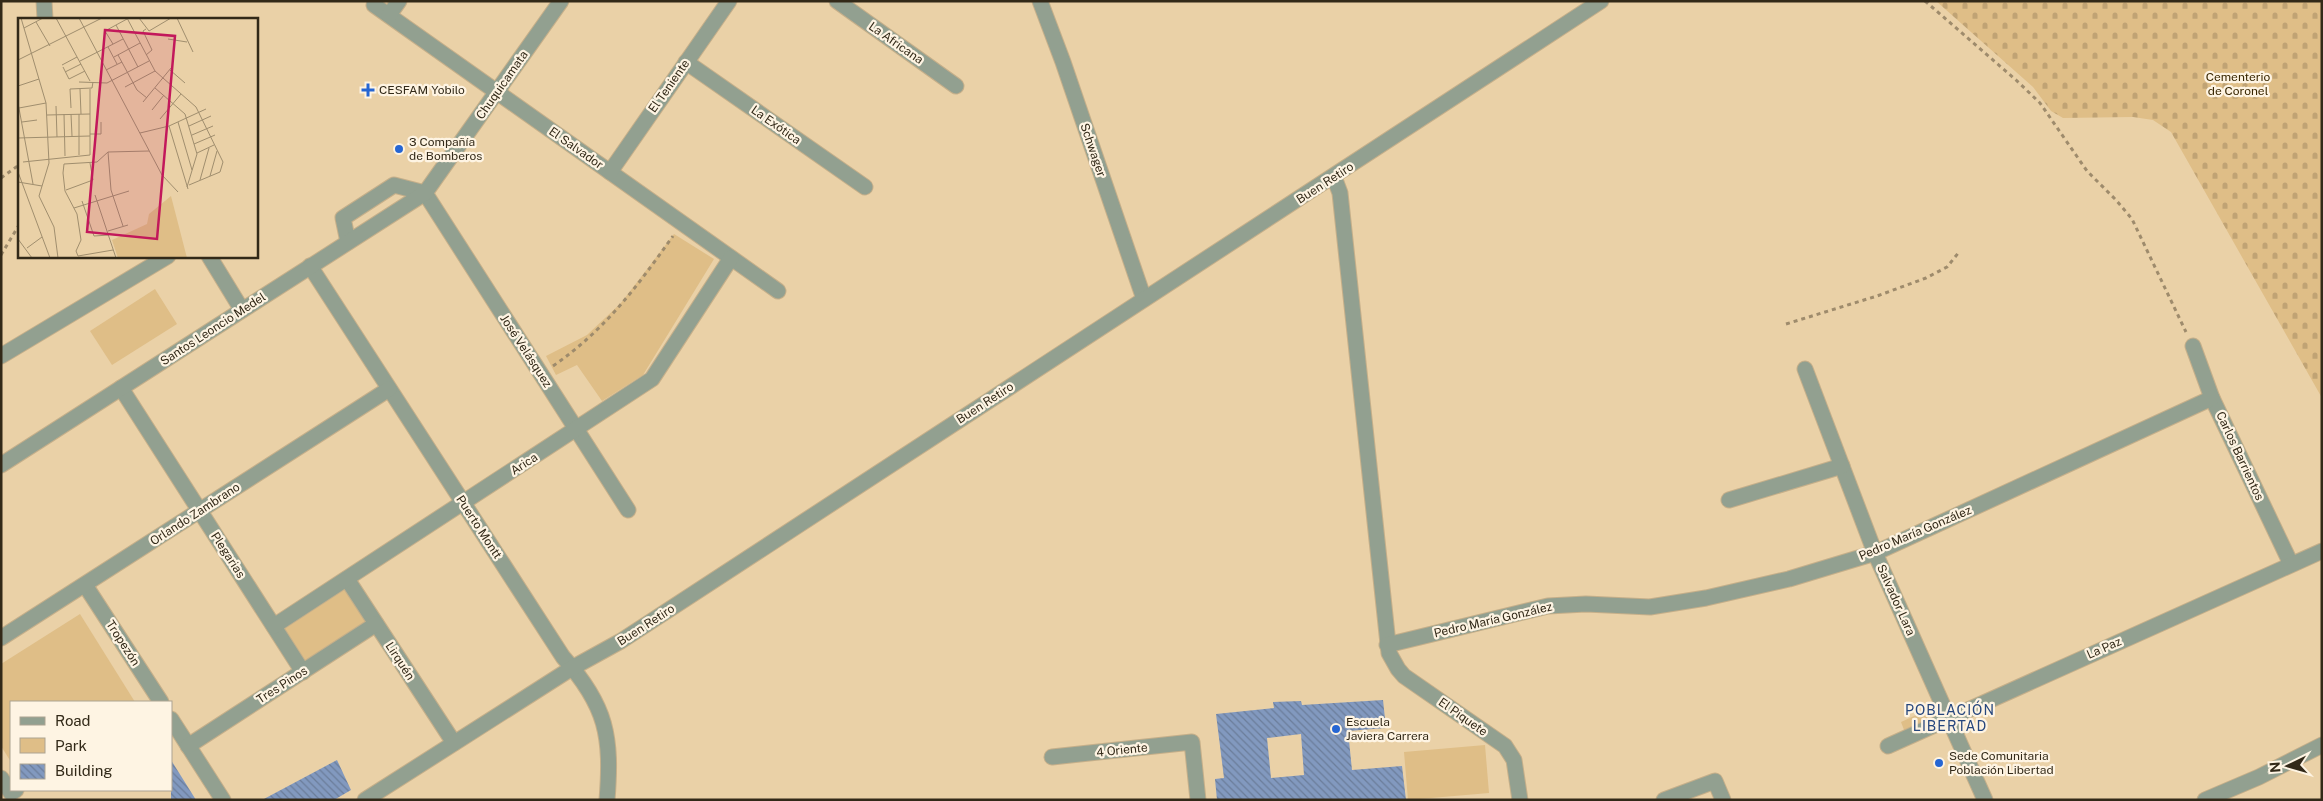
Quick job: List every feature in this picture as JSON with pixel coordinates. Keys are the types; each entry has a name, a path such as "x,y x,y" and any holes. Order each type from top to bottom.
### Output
{"street":[{"path":"44,1 45,18"},
{"path":"389,16 399,1"},
{"name":"Chuquicamata","path":"425,193 561,1"},
{"name":"El Teniente","path":"610,172 729,1"},
{"name":"La Africana","path":"837,1 956,86"},
{"name":"Schwager","path":"1040,1 1063,62 1144,298"},
{"name":"Buen Retiro","path":"365,800 572,668 621,641 1601,1"},
{"name":"El Salvador","path":"374,5 778,291"},
{"name":"La Exótica","path":"686,62 866,187"},
{"path":"1334,177 1340,193 1387,645"},
{"path":"348,242 343,218 394,185 425,193"},
{"name":"Santos Leoncio Medel","path":"1,465 425,193"},
{"name":"José Velásquez","path":"425,193 628,510"},
{"path":"1,356 165,258"},
{"path":"210,258 242,310"},
{"name":"Arica","path":"274,626 652,379 731,258"},
{"name":"Puerto Montt","path":"310,266 563,657 595,702 605,724 610,764 607,800"},
{"name":"Carlos Barrientos","path":"2193,346 2212,398 2291,564"},
{"name":"Salvador Lara","path":"1805,370 1875,553 1985,800"},
{"name":"Plegarias","path":"121,388 303,672"},
{"name":"Orlando Zambrano","path":"1,638 389,389"},
{"name":"Pedro María González","path":"1387,645 1548,606 1568,604 1650,607 1706,598 1772,583 1875,553 2212,398"},
{"path":"1728,500 1842,466"},
{"name":"La Paz","path":"1888,746 2322,551"},
{"name":"Lirquén","path":"346,579 454,743"},
{"name":"Tropezón","path":"85,584 157,701"},
{"name":"Tres Pinos","path":"188,746 376,624"},
{"name":"El Piquete","path":"1387,645 1393,662 1404,676 1505,746 1514,760 1520,800"},
{"path":"172,721 222,800"},
{"name":"4 Oriente","path":"1052,757 1192,742 1198,800"},
{"path":"2205,800 2259,777 2322,745"},
{"path":"1,778 10,788"},
{"path":"1664,800 1715,781 1723,800"}],"path":[{"path":"1925,1 2016,80 2040,104 2087,171 2132,219 2193,346"},
{"path":"1,178 18,167"},
{"path":"541,374 580,347 610,318 638,285 682,223"},
{"path":"1,255 18,227"},
{"path":"1786,324 1877,296 1926,278 1947,267 1959,252"}],"green space":[{"name":"Cementerio de Coronel","path":"1936,1 2322,1 2322,398 2171,132 2153,120 2133,117 2063,118 2051,111 2033,87"},
{"path":"674,234 714,259 643,375 602,401 577,365 556,375 546,356 587,335 621,303"},
{"path":"155,289 177,324 112,365 90,331"},
{"path":"341,588 347,588 367,619 366,625 308,663 303,662 282,630 284,623"},
{"path":"80,614 134,701 10,701 10,760 1,746 1,664"},
{"path":"1936,706 1941,719 1906,735 1901,722"},
{"path":"1485,745 1489,793 1408,800 1404,752"}],"building":[{"path":"1383,700 1386,728 1348,731 1352,770 1402,766 1406,800 1217,800 1215,779 1224,778 1216,714 1274,708 1273,702 1301,701 1302,705","holes":["1301,734 1304,775 1271,778 1267,738"]},
{"path":"337,760 351,790 334,800 262,800"},
{"path":"172,762 196,800 171,800 172,791"}],"place":[{"name":"CESFAM Yobilo","path":"368,90"},
{"name":"3 Compañía de Bomberos","path":"399,149"},
{"name":"Escuela Javiera Carrera","path":"1336,729"},
{"name":"Sede Comunitaria Población Libertad","path":"1939,763"}],"district":[{"name":"POBLACIÓN LIBERTAD","path":"1950,718"}]}
